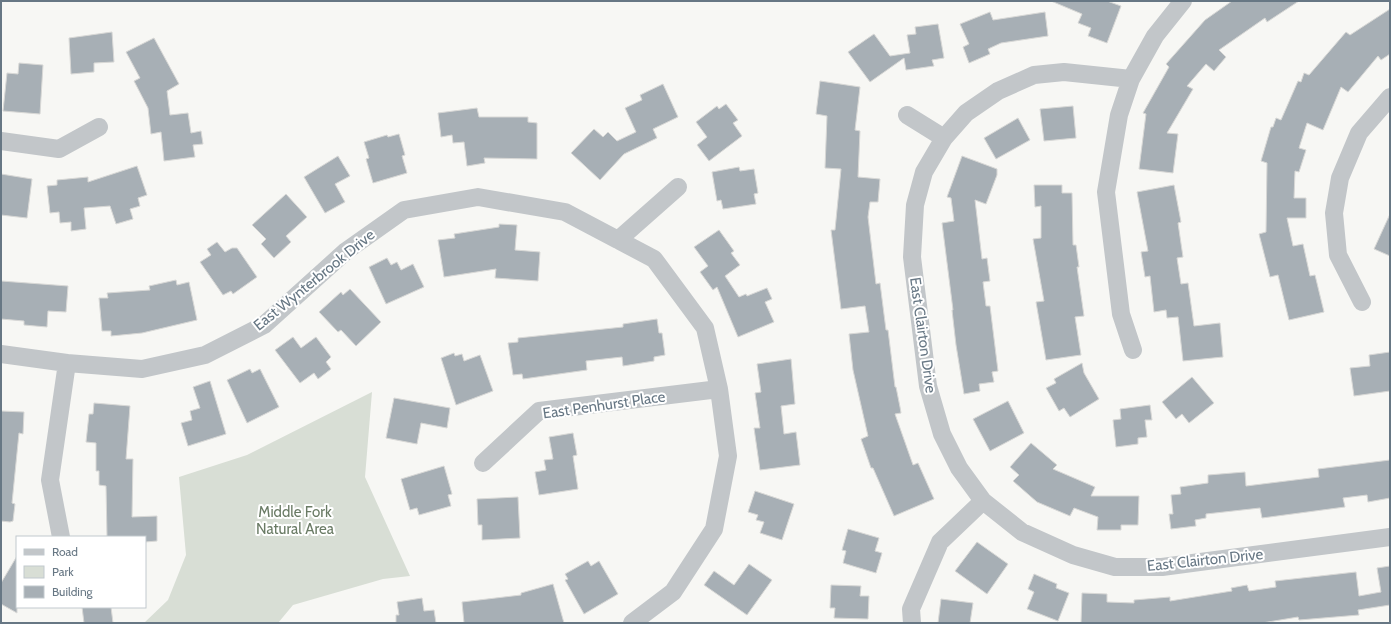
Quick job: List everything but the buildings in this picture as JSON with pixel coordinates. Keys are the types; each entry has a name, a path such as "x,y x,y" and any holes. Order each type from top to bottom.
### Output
{"street":[{"path":"1133,350 1121,314 1106,192 1119,115 1132,79 1155,36 1183,1"},
{"name":"East Clairton Drive","path":"1132,79 1064,72 1034,75 998,91 966,113 944,138 924,172 915,205 912,257 928,386 942,434 959,468 982,501 1022,532 1074,555 1115,567 1162,567 1390,537"},
{"path":"1362,302 1338,256 1334,213 1340,178 1360,134 1390,97"},
{"path":"907,115 944,138"},
{"path":"1,141 59,149 99,127"},
{"path":"618,240 678,187"},
{"name":"East Wynterbrook Drive","path":"1,354 67,363 142,369 205,355 264,325 346,250 404,210 478,197 565,212 654,259 705,328 719,389 728,456 714,529 673,592 632,623"},
{"path":"61,536 50,480 67,363"},
{"name":"East Penhurst Place","path":"483,463 539,412 719,389"},
{"path":"912,623 911,609 940,542 982,501"}],"green space":[{"name":"Middle Fork Natural Area","path":"372,392 365,477 410,576 383,579 293,605 278,623 144,623 168,600 186,555 179,477 247,455"}]}
